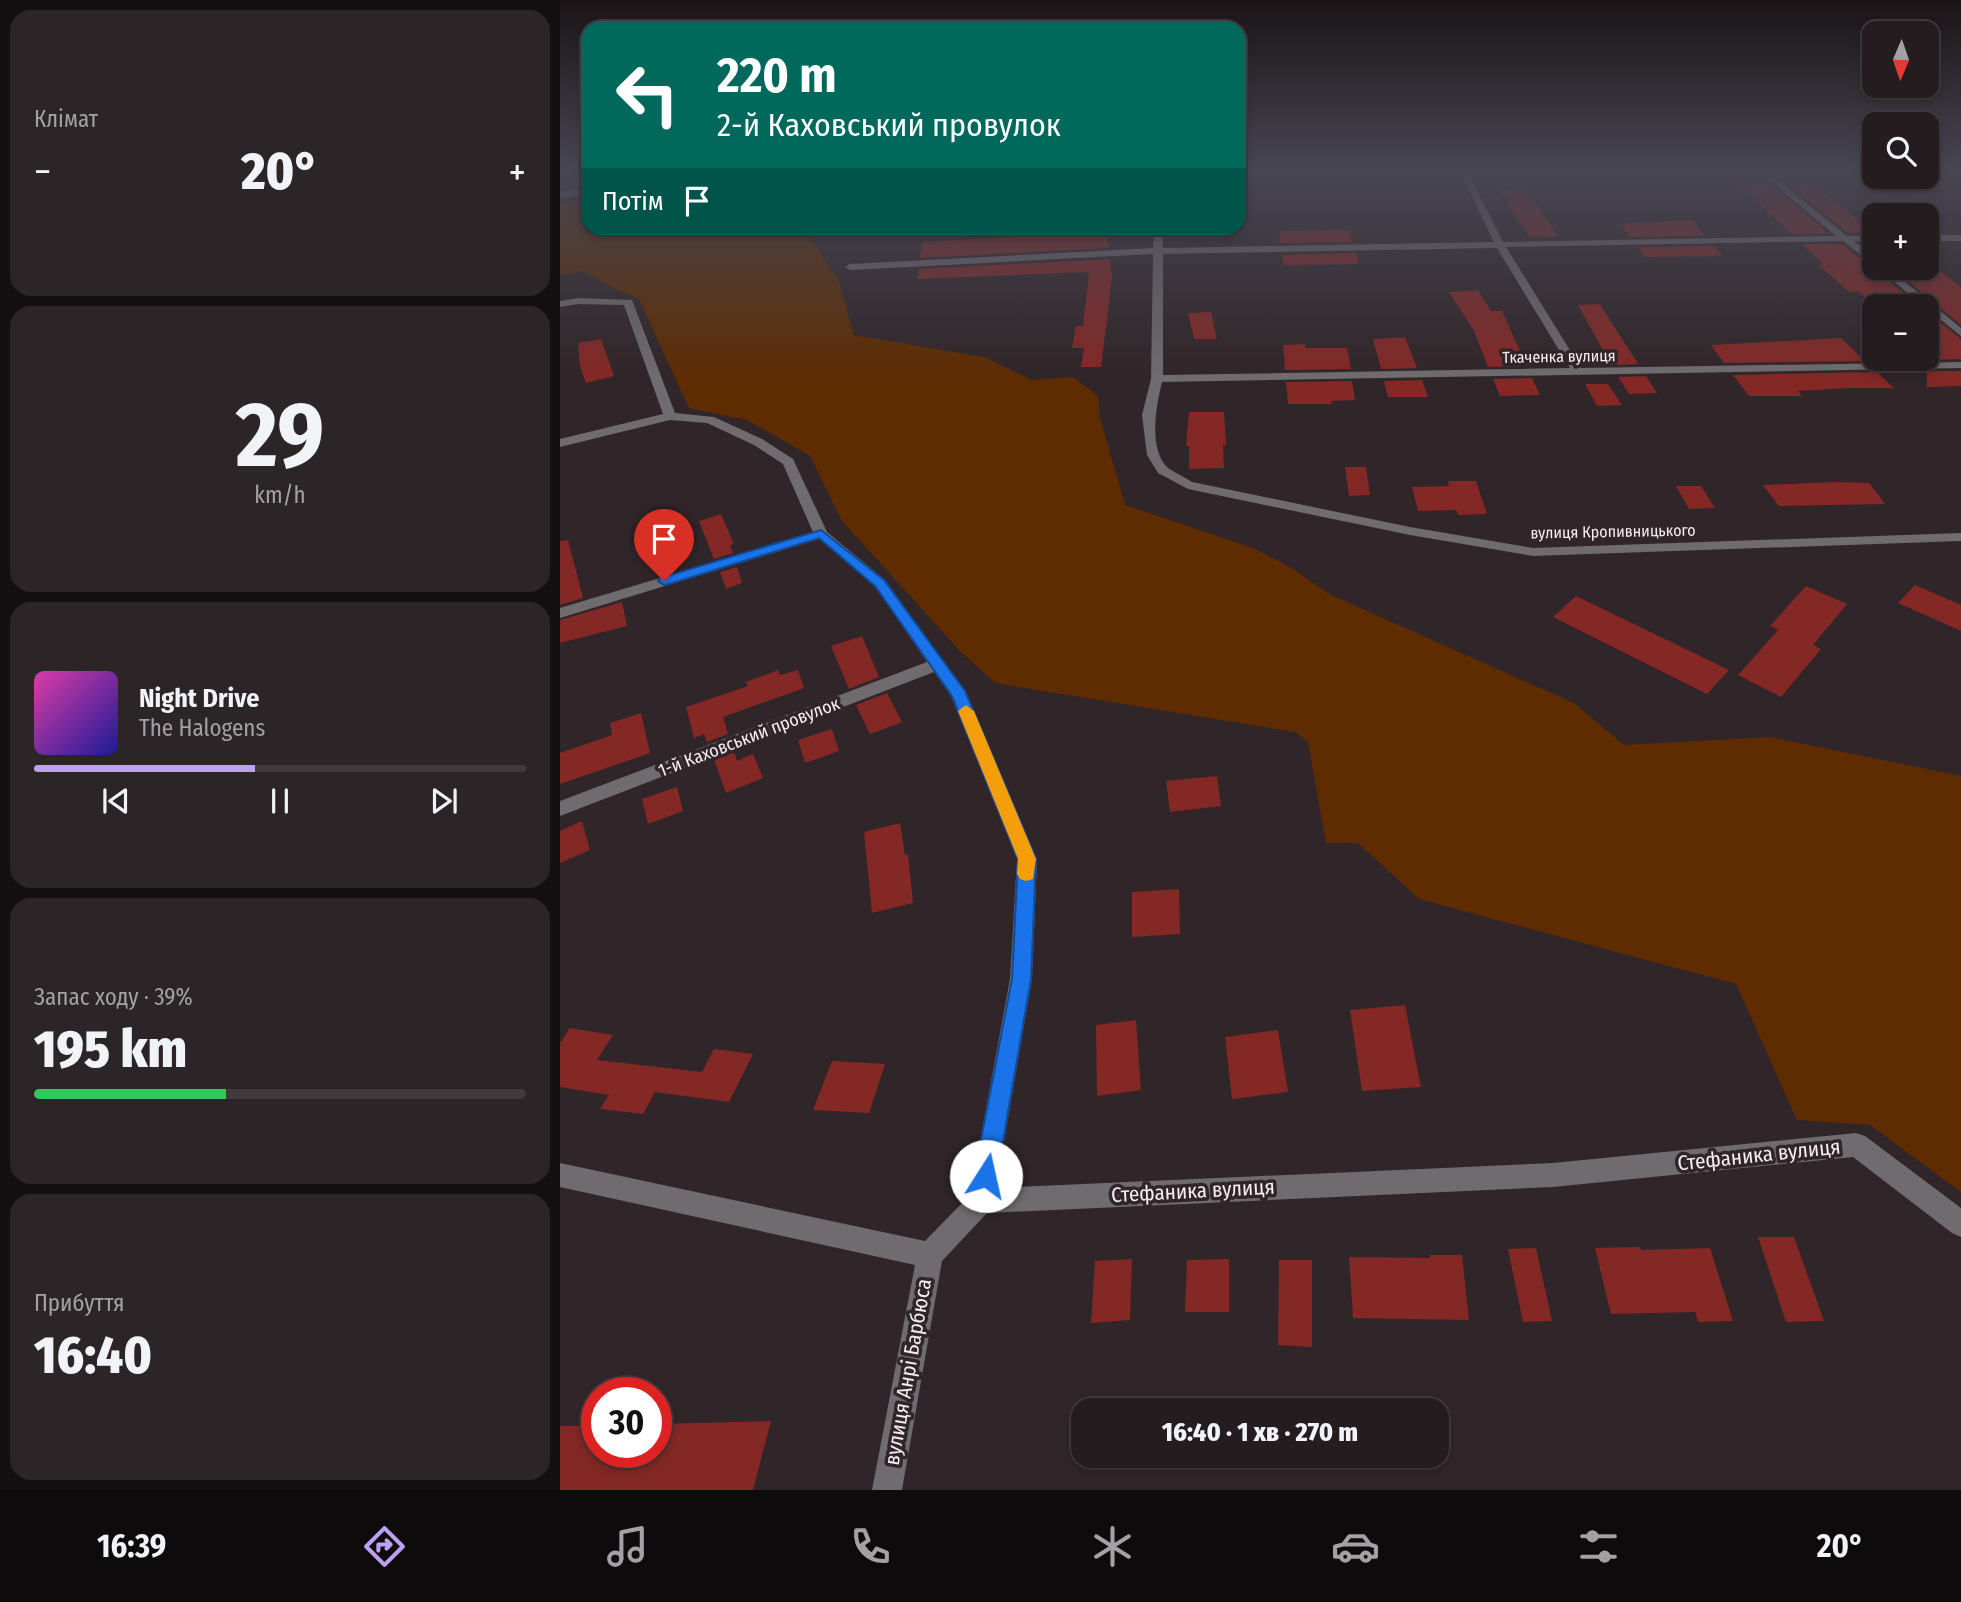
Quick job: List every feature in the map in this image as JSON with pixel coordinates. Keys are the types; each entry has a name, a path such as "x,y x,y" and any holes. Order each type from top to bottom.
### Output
{"street":[{"path":"1157,379 1158,240"},
{"path":"1497,240 1578,372"},
{"path":"850,267 1158,251 1770,240"},
{"path":"1848,240 1862,251"},
{"path":"1897,280 1961,333"},
{"path":"560,304 578,301 628,302 670,416"},
{"name":"Ткаченка вулиця","path":"1157,379 1961,365"},
{"name":"вулиця Кропивницького","path":"1157,379 1148,415 1153,455 1163,470 1188,485 1410,531 1533,552 1961,537"},
{"path":"560,443 670,416 710,420 758,442 788,463 821,534 880,583 959,695 1027,859 1021,979 981,1201 930,1255 560,1175"},
{"path":"560,613 821,534"},
{"name":"1-й Каховський провулок","path":"560,810 937,664"},
{"name":"Стефаника вулиця","path":"981,1201 1553,1175 1856,1145 1961,1224"},
{"name":"вулиця Анрі Барбюса","path":"887,1490 930,1255"}],"shaded area":[{"path":"560,240 810,240 838,279 854,335 984,357 1032,380 1073,377 1098,396 1100,417 1125,505 1253,548 1292,568 1329,594 1574,703 1624,745 1770,737 1961,776 1961,1192 1870,1125 1797,1120 1736,984 1419,899 1358,843 1326,843 1308,742 1295,732 995,683 960,651 842,521 810,456 747,420 689,408 639,299 583,271 560,275"}],"building":[{"path":"1108,240 1109,248 920,258 922,242"},
{"path":"1280,240 1351,240 1352,242 1280,243"},
{"path":"1802,244 1842,244 1862,260 1862,280 1887,280 1905,294 1849,292 1819,265 1824,265"},
{"path":"1714,246 1723,256 1644,257 1638,247"},
{"path":"1356,253 1359,264 1283,265 1282,255"},
{"path":"1110,259 1112,279 1101,367 1081,367 1084,348 1072,348 1076,326 1083,326 1089,272 917,279 919,269"},
{"path":"1939,270 1961,287 1961,325 1939,307 1939,294 1924,294 1907,280 1939,280"},
{"path":"1478,290 1491,311 1502,311 1527,366 1488,367 1474,331 1449,292"},
{"path":"1600,304 1638,364 1611,365 1578,305"},
{"path":"1211,312 1217,339 1194,339 1188,313"},
{"path":"1939,322 1961,339 1961,359 1939,360"},
{"path":"1405,337 1417,368 1381,369 1373,339"},
{"path":"1841,338 1862,361 1724,363 1711,345"},
{"path":"601,339 614,376 586,383 580,367 578,343"},
{"path":"1305,344 1305,348 1347,348 1351,369 1285,370 1283,345"},
{"path":"1927,371 1961,371 1961,386 1927,387"},
{"path":"1877,372 1894,388 1798,391 1802,396 1749,396 1733,375"},
{"path":"1646,376 1657,393 1629,394 1618,377"},
{"path":"1532,378 1540,395 1500,396 1493,379"},
{"path":"1422,380 1428,397 1388,397 1384,381"},
{"path":"1352,381 1355,400 1331,401 1332,404 1288,404 1286,382"},
{"path":"1585,384 1608,384 1622,405 1597,406"},
{"path":"1189,412 1224,412 1224,468 1189,469 1189,446 1186,446"},
{"path":"1345,467 1366,467 1370,495 1349,496"},
{"path":"1448,481 1476,481 1487,514 1458,515 1456,510 1418,511 1412,487 1449,486"},
{"path":"1869,483 1885,504 1779,506 1763,485"},
{"path":"1676,486 1701,486 1715,508 1689,509"},
{"path":"721,514 734,544 730,545 733,553 714,559 699,521"},
{"path":"568,540 583,598 560,605 560,541"},
{"path":"737,567 742,583 726,589 720,572"},
{"path":"1915,585 1961,605 1961,631 1898,603"},
{"path":"1806,586 1847,604 1813,645 1821,649 1781,697 1738,675 1778,630 1770,626"},
{"path":"1576,596 1729,670 1707,694 1553,617"},
{"path":"622,602 627,626 560,643 560,620"},
{"path":"862,636 879,677 849,689 831,646"},
{"path":"778,670 780,675 798,670 804,688 723,717 728,734 707,742 704,734 694,738 686,707 748,686 746,682"},
{"path":"887,693 902,722 870,734 856,705"},
{"path":"641,713 650,753 560,784 560,753 612,735 610,723"},
{"path":"832,729 839,751 805,763 798,740"},
{"path":"734,752 737,761 753,754 763,778 726,793 714,760"},
{"path":"1217,776 1221,806 1170,812 1166,781"},
{"path":"677,787 683,811 648,824 642,799"},
{"path":"582,821 590,850 560,863 560,831"},
{"path":"900,823 905,855 908,854 913,903 872,913 864,832"},
{"path":"1179,889 1180,934 1132,937 1132,892"},
{"path":"1405,1005 1421,1087 1362,1091 1350,1010"},
{"path":"1136,1020 1141,1090 1097,1096 1096,1025"},
{"path":"570,1028 613,1035 597,1060 702,1072 714,1049 753,1054 729,1102 655,1092 643,1114 600,1109 609,1095 560,1087 560,1043"},
{"path":"1278,1030 1288,1092 1232,1099 1225,1037"},
{"path":"832,1061 885,1064 869,1113 813,1110"},
{"path":"1758,1237 1794,1237 1824,1321 1786,1322"},
{"path":"1640,1247 1641,1250 1710,1248 1733,1321 1698,1322 1695,1312 1611,1314 1595,1248"},
{"path":"1536,1248 1552,1321 1523,1322 1508,1249"},
{"path":"1430,1255 1462,1255 1469,1320 1353,1318 1349,1257 1430,1258"},
{"path":"1132,1259 1130,1320 1091,1323 1095,1261"},
{"path":"1229,1259 1229,1312 1185,1312 1187,1260"},
{"path":"1279,1260 1312,1260 1312,1347 1278,1345"},
{"path":"771,1421 753,1490 560,1490 560,1426 581,1425 581,1468 672,1468 672,1424"}],"slow traffic":[{"path":"966,711 1027,859 1026,874"}],"route":[{"path":"664,581 821,534 880,583 959,695 1027,859 1021,979 986,1176"}]}
